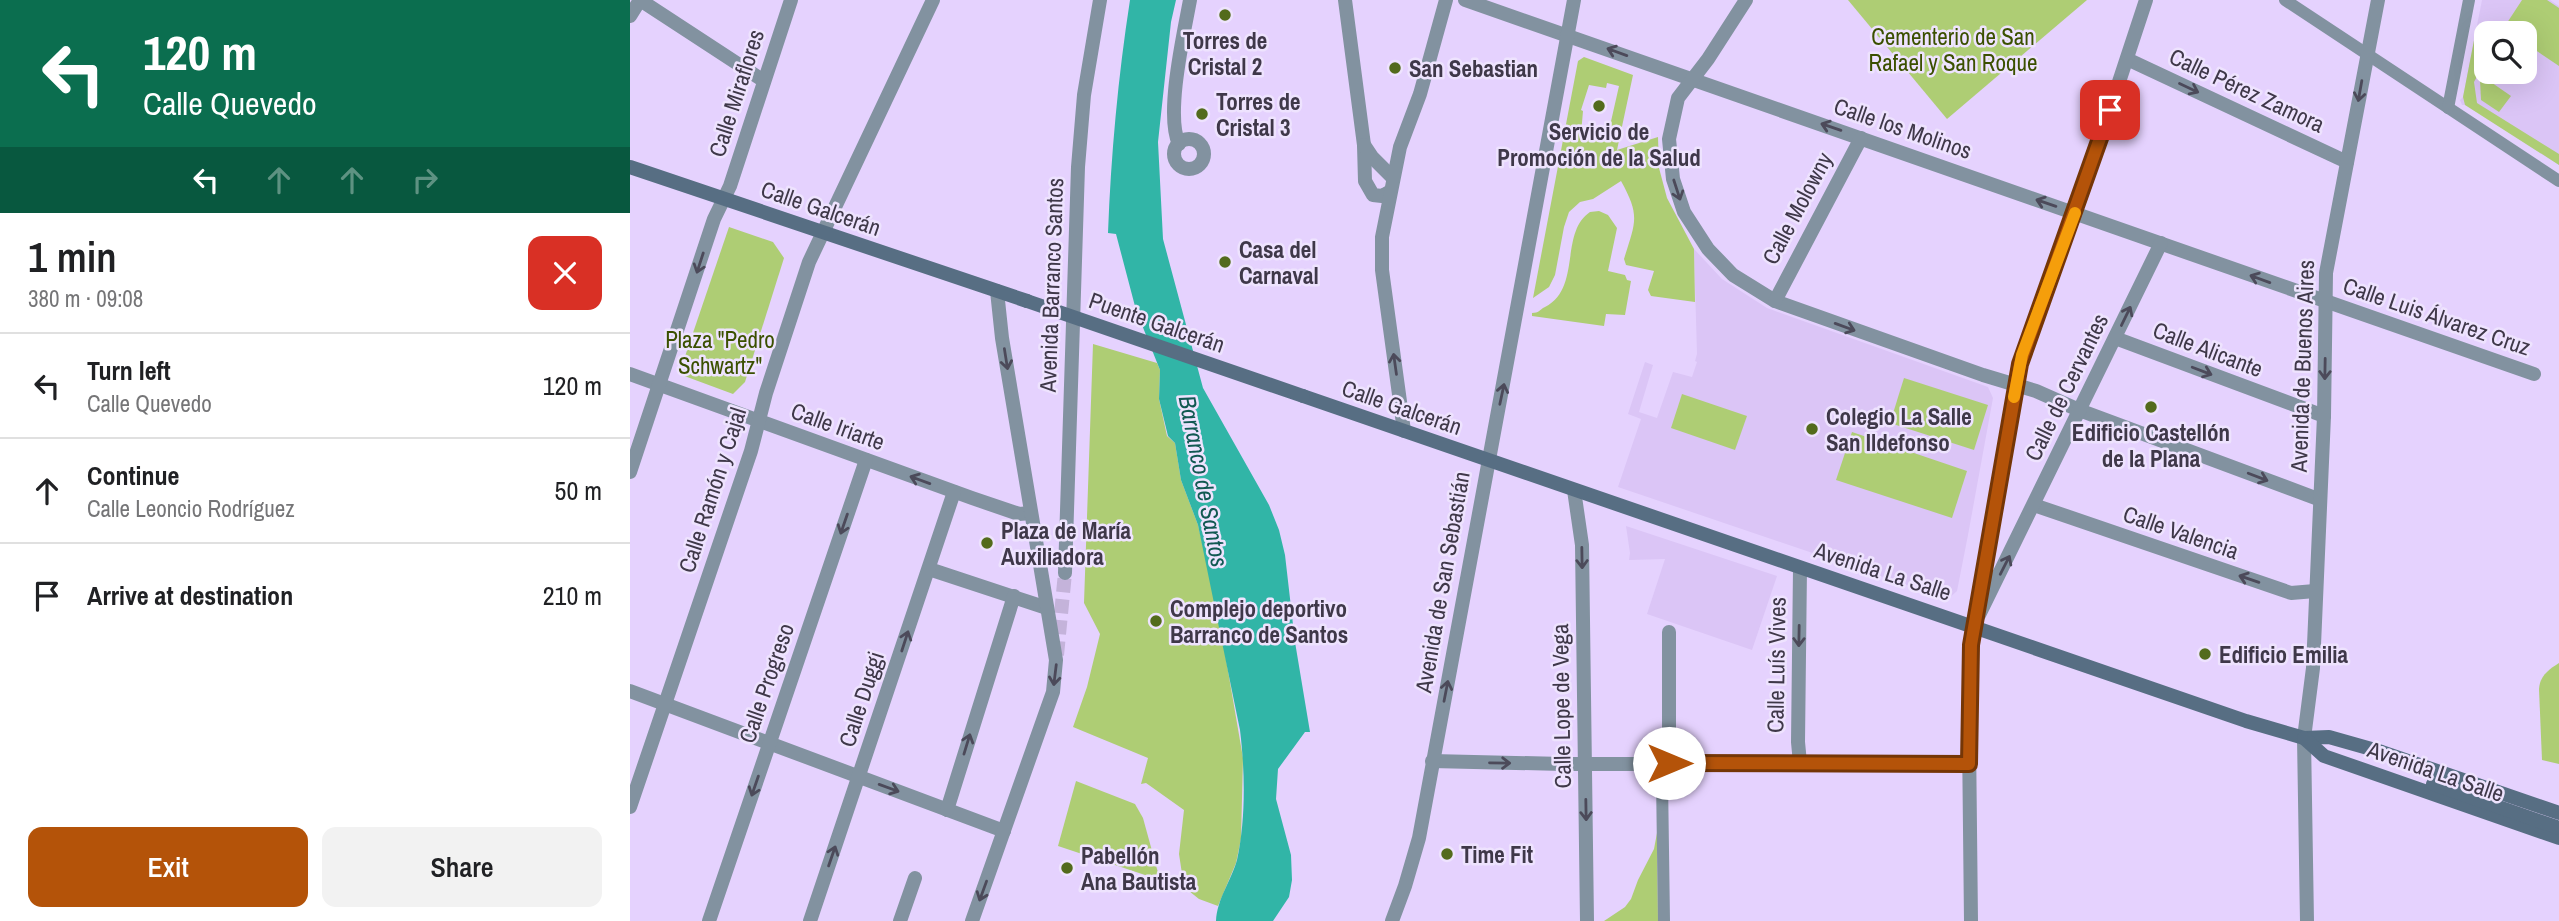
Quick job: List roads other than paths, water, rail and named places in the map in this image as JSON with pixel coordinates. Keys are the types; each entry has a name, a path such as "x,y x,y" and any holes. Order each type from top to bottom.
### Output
{"main road":[{"name":"Calle Galcerán","path":"630,167 997,291"},
{"name":"Puente Galcerán","path":"997,291 1303,396"},
{"name":"Calle Galcerán","path":"1303,396 1487,460"},
{"name":"Avenida La Salle","path":"1487,460 1974,625 2246,721 2304,738 2329,737 2382,752 2559,813"},
{"name":"Avenida La Salle","path":"2304,738 2324,756 2559,838"},
{"path":"2304,738 2559,828"}],"street":[{"path":"630,16 640,0 764,81"},
{"name":"Calle Miraflores","path":"630,472 714,219 725,200 791,0"},
{"name":"Calle Ramón y Cajal","path":"630,807 760,422 766,393 806,272 822,232 933,0"},
{"name":"Avenida Barranco Santos","path":"1065,573 1078,167 1084,95 1100,0"},
{"path":"1179,144 1173,124 1178,70 1190,0"},
{"path":"1345,0 1368,190 1377,197 1391,185"},
{"path":"1404,431 1382,270 1383,229 1406,126 1420,94 1446,0"},
{"name":"Calle los Molinos","path":"1465,0 2325,301"},
{"name":"Avenida de San Sebastián","path":"1392,921 1415,854 1487,460 1506,377 1574,0"},
{"path":"1746,0 1708,59 1678,98 1669,139 1670,164 1680,201 1695,231 1722,264 1745,284 1775,301 2016,384 2318,499"},
{"path":"1971,921 1969,669 1974,625 2016,384 2022,355 2075,213 2146,0"},
{"path":"2285,0 2559,181"},
{"name":"Avenida de Buenos Aires","path":"2307,921 2304,738 2313,668 2318,499 2324,416 2326,273 2378,0"},
{"path":"2448,108 2469,0"},
{"name":"Calle Pérez Zamora","path":"2127,59 2347,162"},
{"name":"Calle Molowny","path":"1775,301 1861,138"},
{"path":"1364,145 1391,185"},
{"name":"Calle de Cervantes","path":"1974,625 2161,243"},
{"path":"972,921 1053,692 1056,660 1002,338 997,291"},
{"name":"Calle Luis Álvarez Cruz","path":"2325,301 2533,374"},
{"name":"Calle Alicante","path":"2115,338 2324,416"},
{"name":"Calle Iriarte","path":"630,374 954,492 1018,514 1031,513"},
{"name":"Calle Progreso","path":"709,921 866,460"},
{"name":"Calle Lope de Vega","path":"1574,491 1582,545 1587,921"},
{"name":"Calle Duggi","path":"810,921 954,492"},
{"name":"Calle Valencia","path":"2035,505 2291,593 2315,591"},
{"name":"Calle Luís Vives","path":"1800,568 1800,763"},
{"path":"929,569 1047,608"},
{"path":"947,810 1014,596"},
{"path":"1669,632 1669,763"},
{"path":"630,691 1004,831"},
{"path":"1432,761 1585,764 1969,764"},
{"path":"1662,779 1664,921"},
{"path":"900,921 915,878"}],"water":[{"name":"Barranco de Santos","path":"1130,0 1176,0 1171,22 1158,142 1163,239 1203,388 1269,505 1285,555 1295,642 1310,732 1305,732 1278,769 1276,799 1291,855 1292,880 1289,897 1273,921 1216,921 1219,905 1237,860 1242,828 1244,778 1240,730 1198,525 1181,480 1175,443 1168,436 1159,399 1160,370 1136,310 1116,234 1108,233 1116,116"}],"tunnel":[{"path":"1057,655 1065,573"}],"place":[{"name":"Torres de Cristal 2","path":"1225,15"},
{"name":"San Sebastian","path":"1395,68"},
{"name":"Servicio de Promoción de la Salud","path":"1599,106"},
{"name":"Torres de Cristal 3","path":"1202,114"},
{"name":"Casa del Carnaval","path":"1225,262"},
{"name":"Edificio Castellón de la Plana","path":"2151,407"},
{"name":"Colegio La Salle San Ildefonso","path":"1812,429"},
{"name":"Plaza de María Auxiliadora","path":"987,543"},
{"name":"Complejo deportivo Barranco de Santos","path":"1156,621"},
{"name":"Edificio Emilia","path":"2205,654"},
{"name":"Time Fit","path":"1447,854"},
{"name":"Pabellón Ana Bautista","path":"1067,868"}],"park label":[{"name":"Cementerio de San Rafael y San Roque","path":"1953,49"},
{"name":"Plaza \"Pedro Schwartz\"","path":"720,352"}]}
